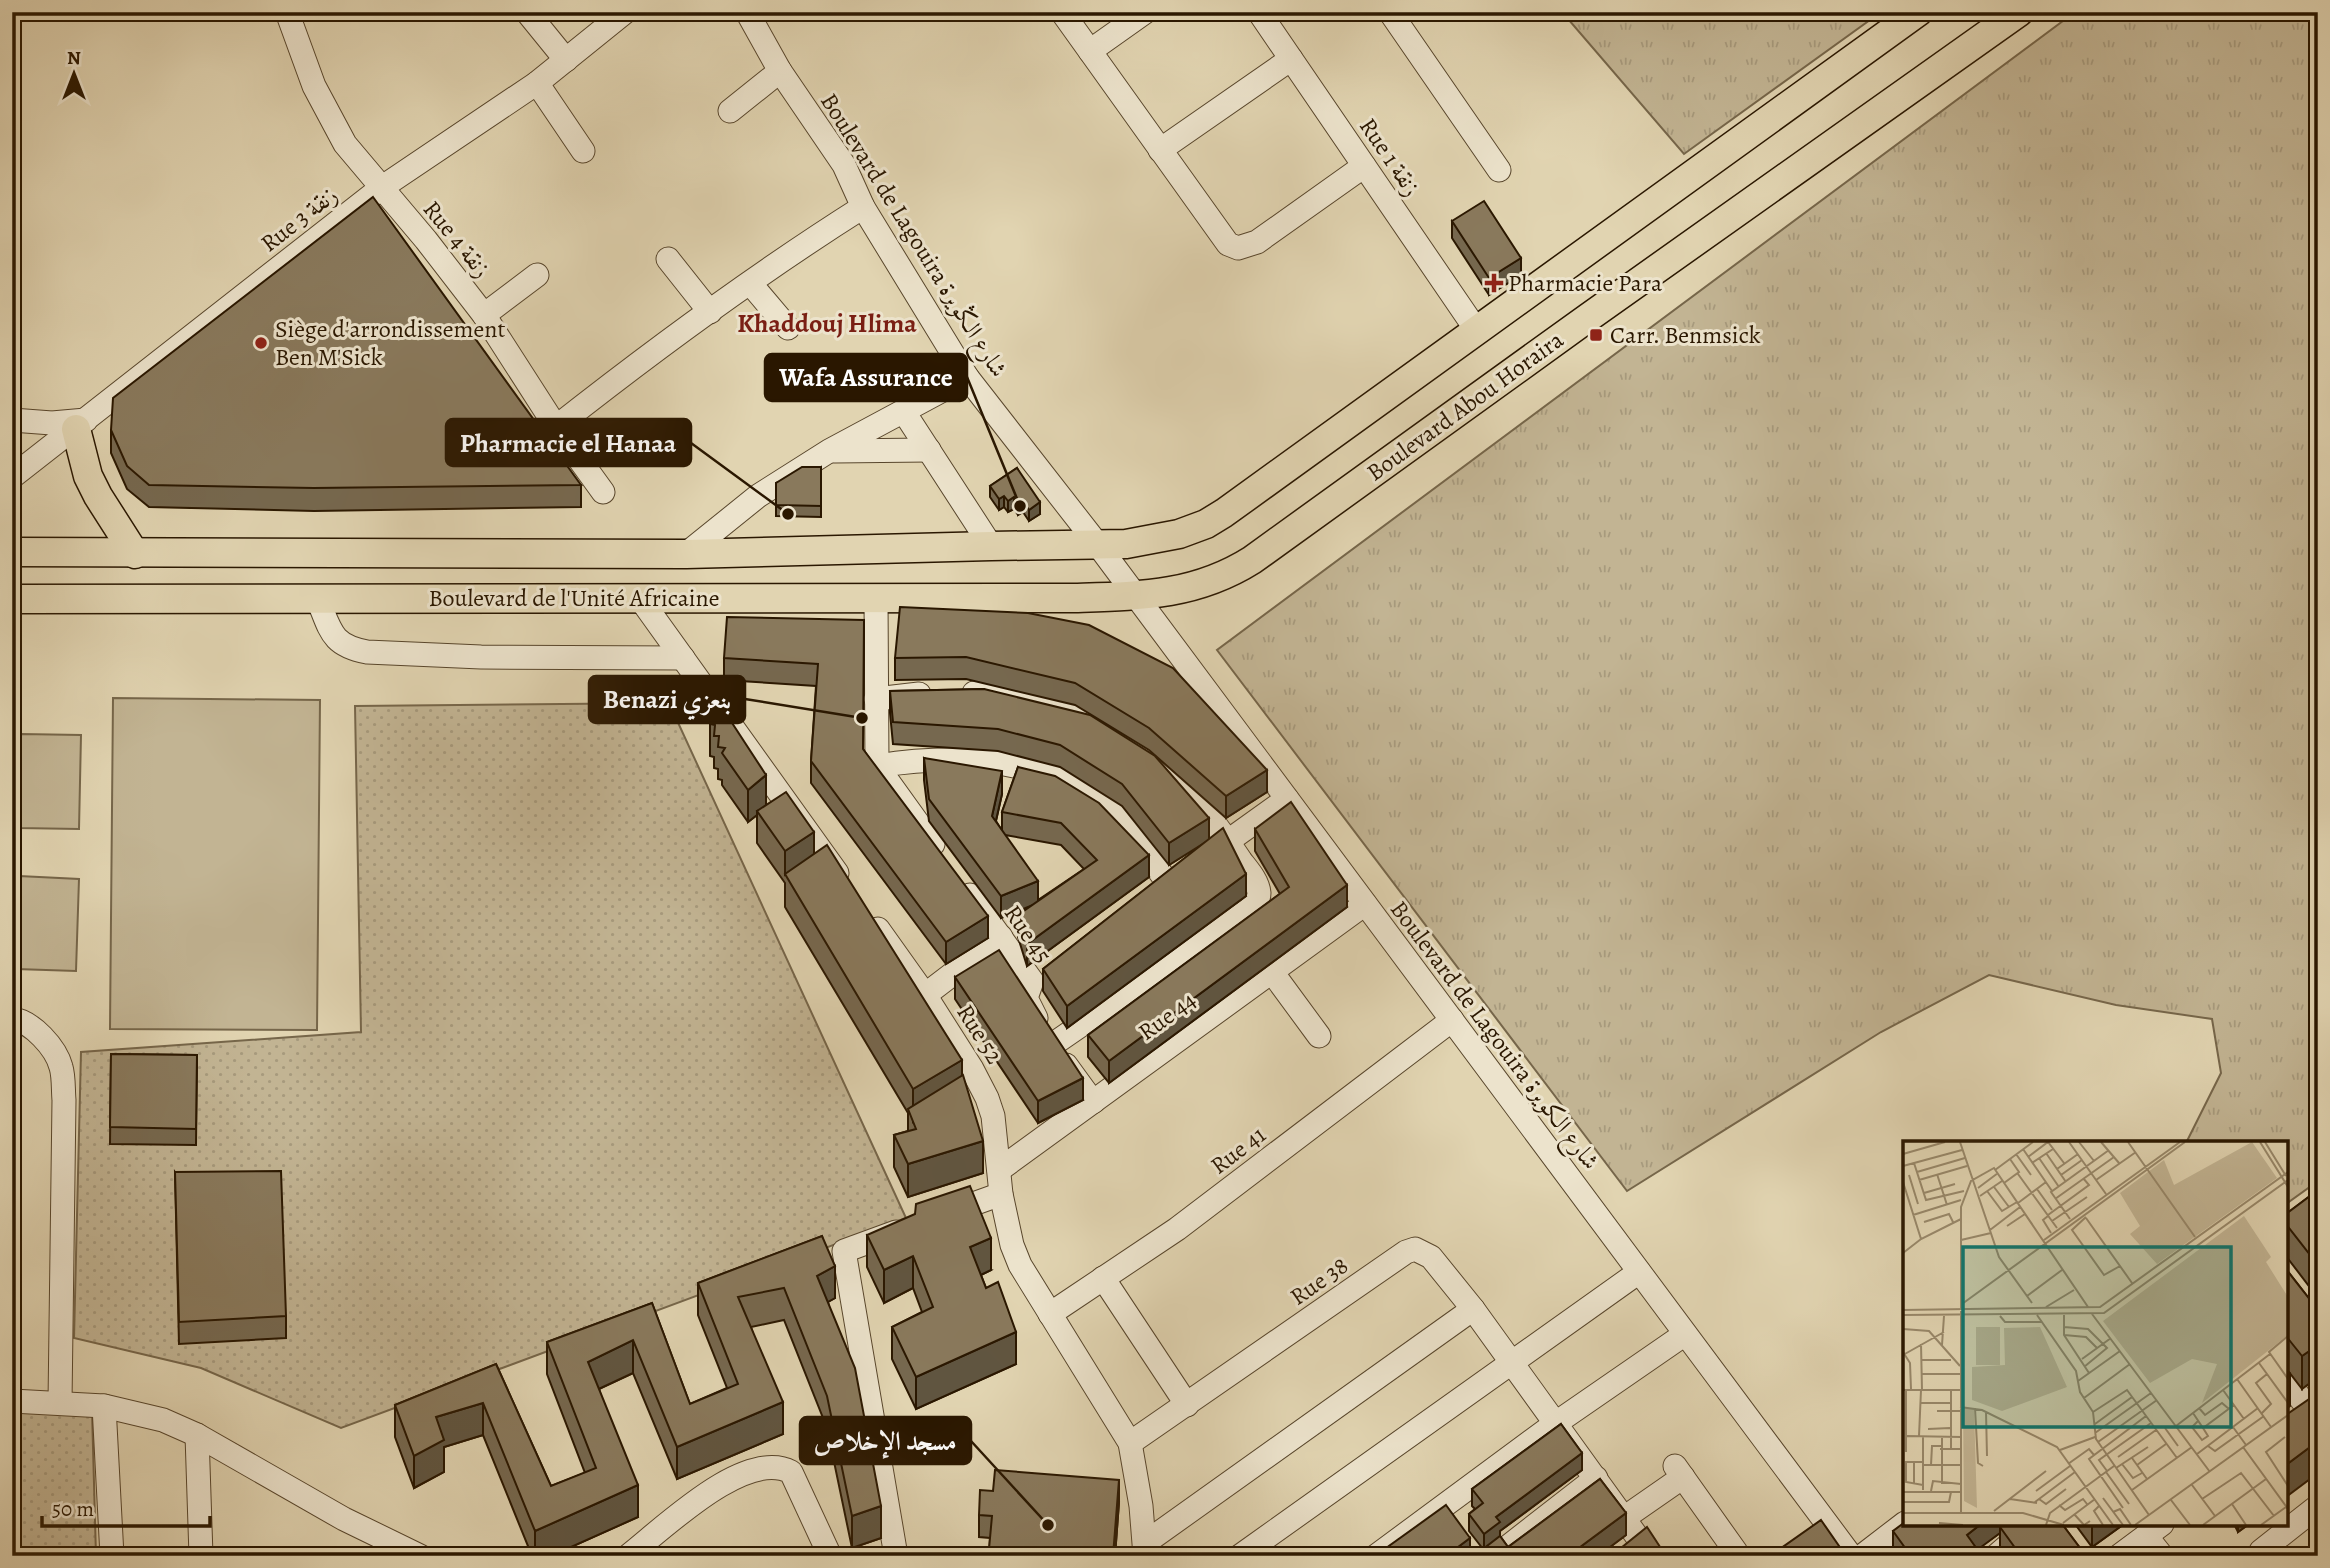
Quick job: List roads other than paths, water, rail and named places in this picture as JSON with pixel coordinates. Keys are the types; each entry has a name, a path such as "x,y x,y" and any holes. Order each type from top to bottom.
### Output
{"main road":[{"path":"1098,545 1153,541 1206,524 1918,12"},
{"name":"Boulevard Abou Horaira","path":"1136,596 1194,587 1222,577 1252,560 2019,12"},
{"path":"81,424 88,476 135,554"},
{"name":"Boulevard de l'Unité Africaine","path":"12,552 686,554 991,545 1098,545"},
{"name":"Boulevard de l'Unité Africaine","path":"12,599 1136,596"}],"street":[{"path":"527,12 566,60"},
{"name":"Rue 3 زنقة","path":"12,477 382,188 537,83 625,12"},
{"name":"Boulevard de Lagouira شارع الڭويرة","path":"747,12 780,71 844,165 863,207 967,377 1098,545"},
{"path":"1062,12 1228,244 1238,248 1257,242 1364,166"},
{"path":"1090,51 1145,12"},
{"name":"Rue 1 زنقة","path":"1259,12 1477,331"},
{"path":"1390,12 1500,170"},
{"name":"Rue 4 زنقة","path":"295,16 314,86 345,144 426,240 484,315 556,427 603,492"},
{"path":"1160,150 1291,59"},
{"path":"730,111 780,71"},
{"path":"537,83 583,151"},
{"path":"556,427 783,257 863,207"},
{"path":"668,259 710,312"},
{"path":"484,315 537,275"},
{"path":"750,283 788,328"},
{"path":"686,554 758,496 830,451 967,377"},
{"path":"904,412 991,545"},
{"path":"12,420 81,424"},
{"path":"830,451 929,450"},
{"name":"Boulevard de Lagouira شارع الكويرة","path":"1098,545 1851,1556"},
{"path":"639,597 852,894"},
{"path":"876,598 877,766 921,760 976,761 1015,766 1065,782 1095,800 1120,821 1168,883"},
{"path":"318,600 332,633 339,641 349,649 367,652 481,657 683,658"},
{"path":"876,699 945,693 985,693 1030,698 1068,708 1111,728 1141,746 1172,774 1228,841 1256,883 1259,895 1256,903 1052,1045"},
{"name":"Rue 45","path":"877,766 1032,981 1027,990 1027,1004 1052,1045 1093,1102"},
{"path":"1146,900 1287,799"},
{"name":"Rue 44","path":"999,1170 1365,904"},
{"name":"Rue 52","path":"868,916 925,995 972,1069 987,1098 993,1116 1001,1194 1016,1255 1130,1443 1141,1506 1145,1550"},
{"path":"925,995 1001,937"},
{"path":"1032,981 1055,964"},
{"path":"1272,972 1319,1036"},
{"path":"12,1019 22,1020 48,1043 61,1066 64,1100 60,1403"},
{"name":"Rue 41","path":"1050,1314 1177,1229 1452,1020"},
{"path":"896,1556 844,1251 1001,1194"},
{"name":"Rue 38","path":"1130,1443 1406,1252 1415,1249 1431,1257 1473,1309 1624,1518 1638,1548"},
{"path":"1240,1556 1639,1272"},
{"path":"1103,1278 1187,1405"},
{"path":"1145,1550 1473,1309"},
{"path":"1376,1556 1556,1423 1685,1334"},
{"path":"2288,1382 2309,1418"},
{"path":"12,1401 104,1406 163,1420 197,1435 344,1520 420,1556"},
{"path":"104,1406 112,1556"},
{"path":"197,1435 201,1556"},
{"path":"628,1556 723,1482 768,1466 792,1472 830,1556"},
{"path":"1624,1518 1679,1471 1736,1552"},
{"path":"1496,1556 1596,1478"},
{"path":"2261,1551 2318,1506"},
{"path":"1862,1556 1903,1525"},
{"path":"1996,1556 2031,1526"},
{"path":"1811,1541 1829,1527"},
{"path":"2119,1556 2155,1530 2162,1556"}],"place":[{"name":"Pharmacie Para","path":"1494,283"},
{"name":"Carr. Benmsick","path":"1596,335"},
{"name":"Siège d'arrondissement Ben M'Sick","path":"261,343"},
{"name":"Wafa Assurance","path":"1020,506"},
{"name":"Pharmacie el Hanaa","path":"788,514"},
{"name":"Benazi بنعزي","path":"862,718"},
{"name":"مسجد الإخلاص","path":"1048,1525"}],"district":[{"name":"Khaddouj Hlima","path":"827,323"}]}
